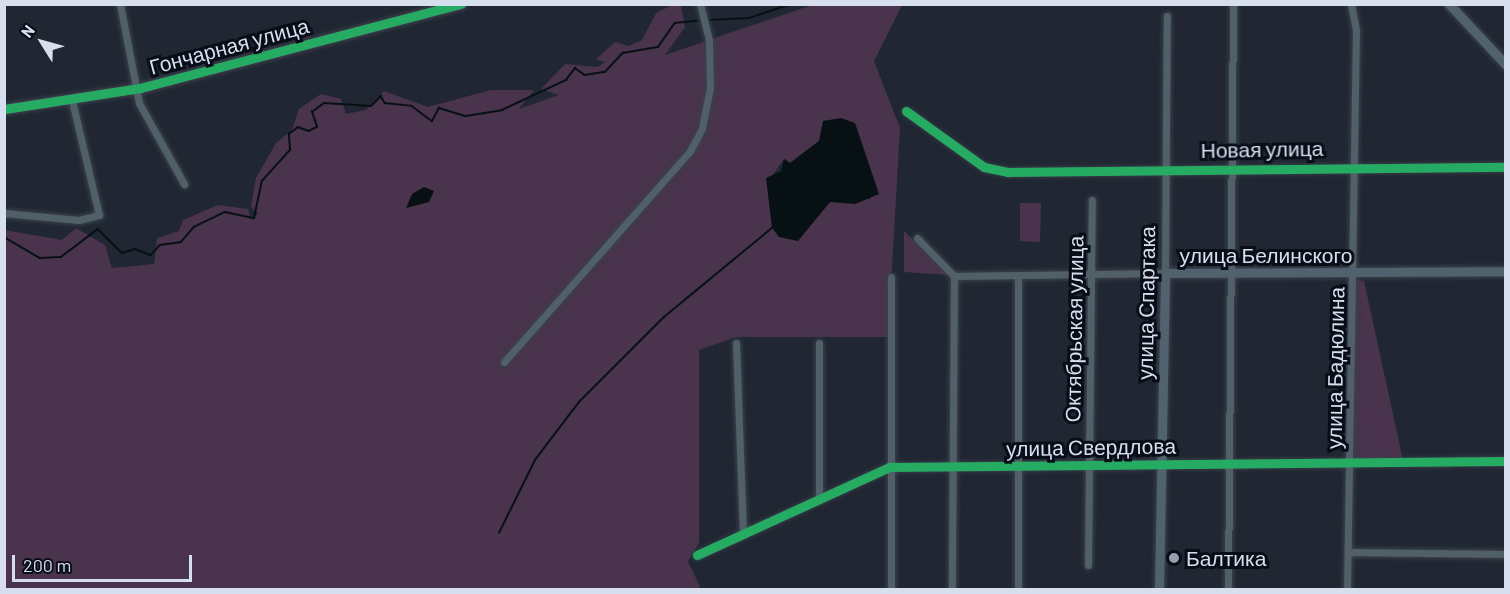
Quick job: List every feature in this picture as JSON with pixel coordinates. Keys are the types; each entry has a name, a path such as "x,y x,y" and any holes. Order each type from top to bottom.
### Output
{"street":[{"path":"120,4 140,87 139,103 184,184"},
{"name":"Гончарная улица","path":"4,109 72,101 140,87 461,4"},
{"path":"504,362 690,150 702,128 710,88 705,20 700,4"},
{"path":"1228,590 1234,272 1233,4"},
{"name":"улица Бадюлина","path":"1347,590 1356,21 1351,4"},
{"path":"1449,4 1506,65"},
{"name":"улица Спартака","path":"1159,590 1167,16"},
{"path":"4,213 79,220 99,215 78,146 72,101"},
{"name":"Новая улица","path":"906,111 984,167 1019,171 1353,166 1506,167"},
{"name":"Октябрьская улица","path":"1088,565 1092,200"},
{"path":"917,238 954,276 952,590"},
{"name":"улица Белинского","path":"954,276 1506,271"},
{"path":"1018,275 1018,590"},
{"path":"891,277 889,467 891,590"},
{"path":"736,343 743,534"},
{"path":"819,343 819,501"},
{"name":"улица Свердлова","path":"697,555 889,467 1506,462"},
{"path":"1347,552 1506,554"}],"shaded area":[{"path":"672,5 681,5 685,27 665,55 812,5 902,5 874,61 900,128 888,337 736,337 699,350 699,543 688,561 701,589 5,589 4,230 62,240 76,228 105,245 112,268 154,264 157,238 179,231 183,220 218,205 248,209 251,220 258,214 251,207 256,178 276,143 292,130 299,109 321,94 341,99 346,114 366,110 384,91 428,107 491,90 534,90 519,109 559,95 541,89 565,64 598,67 605,62 596,59 615,42 629,46 642,40 656,13","holes":["824,127 871,199 830,202 804,232 774,220 772,176 784,159 790,163 819,141"]},
{"path":"841,118 855,123 879,194 855,204 830,202 798,241 779,237 772,228 766,178 781,171 784,159 790,163 819,141 823,121"},
{"path":"424,187 434,191 429,202 406,208 412,194"},
{"path":"1020,203 1041,203 1040,242 1020,241"},
{"path":"904,231 950,275 904,272"},
{"path":"1355,280 1364,281 1403,460 1354,460"}],"waterway":[{"path":"707,20 749,18 791,4"},
{"path":"4,237 40,258 61,257 98,229 122,253 135,249 151,255 160,245 181,242 194,227 225,212 254,218 262,181 290,150 289,134 298,127 309,131 317,127 312,112 324,103 371,106 381,96 385,103 412,106 432,121 439,108 466,116 502,110 566,80 575,68 585,75 605,72 623,53 658,47 675,23 702,20"},
{"path":"499,533 535,460 579,402 664,317 772,228"}],"cycle path":[{"path":"4,109 140,88 461,4"},
{"path":"906,111 984,167 1008,172 1506,167"},
{"path":"697,555 889,467 1506,461"}],"place":[{"name":"Балтика","path":"1174,558"}]}
